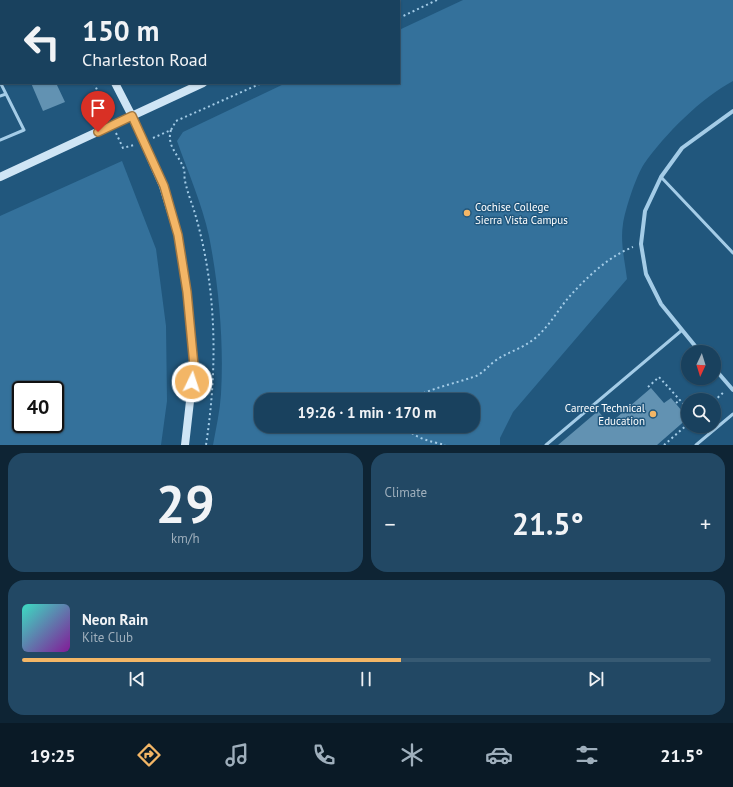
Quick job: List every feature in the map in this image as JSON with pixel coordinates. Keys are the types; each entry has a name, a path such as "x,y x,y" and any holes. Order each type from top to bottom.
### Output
{"street":[{"path":"116,84 164,186 178,235 187,292 194,366 185,445"},
{"path":"0,177 201,84"},
{"path":"694,345 661,304 646,274 641,244 645,211 661,176 682,148 733,111"},
{"path":"721,376 733,390"}],"lane":[{"path":"0,140 24,130 1,84"},
{"path":"0,96 6,94"},
{"path":"661,176 733,253"},
{"path":"546,445 681,331"},
{"path":"696,445 733,414"}],"path":[{"path":"400,18 437,0"},
{"path":"206,445 214,373 213,326 210,290 204,252 185,184 184,170 169,141 170,130 176,121 260,84"},
{"path":"123,148 144,142 170,130"},
{"path":"424,393 478,375 496,360 519,350 535,338 554,318 569,297 586,280 624,250 641,244"},
{"path":"648,387 660,377 680,400 676,403"},
{"path":"664,445 681,430"},
{"path":"413,433 428,441 445,445"}],"shaded area":[{"name":"Cochise College Sierra Vista Campus","path":"463,0 733,0 733,81 709,97 684,118 662,141 644,164 631,193 623,224 622,245 627,279 513,412 500,438 500,445 213,445 220,407 222,374 218,295 213,255 206,224 199,200 177,141 183,132 284,84 400,84 400,30"},
{"path":"122,161 156,249 166,326 167,401 161,445 0,445 0,216"}],"building":[{"path":"31,84 56,84 65,102 43,111"},
{"name":"Carreer Technical Education","path":"651,388 664,403 671,398 681,410 681,424 657,445 558,445 598,411 609,424"}],"place":[{"name":"Cochise College Sierra Vista Campus","path":"467,213"},
{"name":"Carreer Technical Education","path":"653,414"}],"route":[{"path":"98,132 132,116 164,186 178,235 187,292 194,366 192,382"}]}
